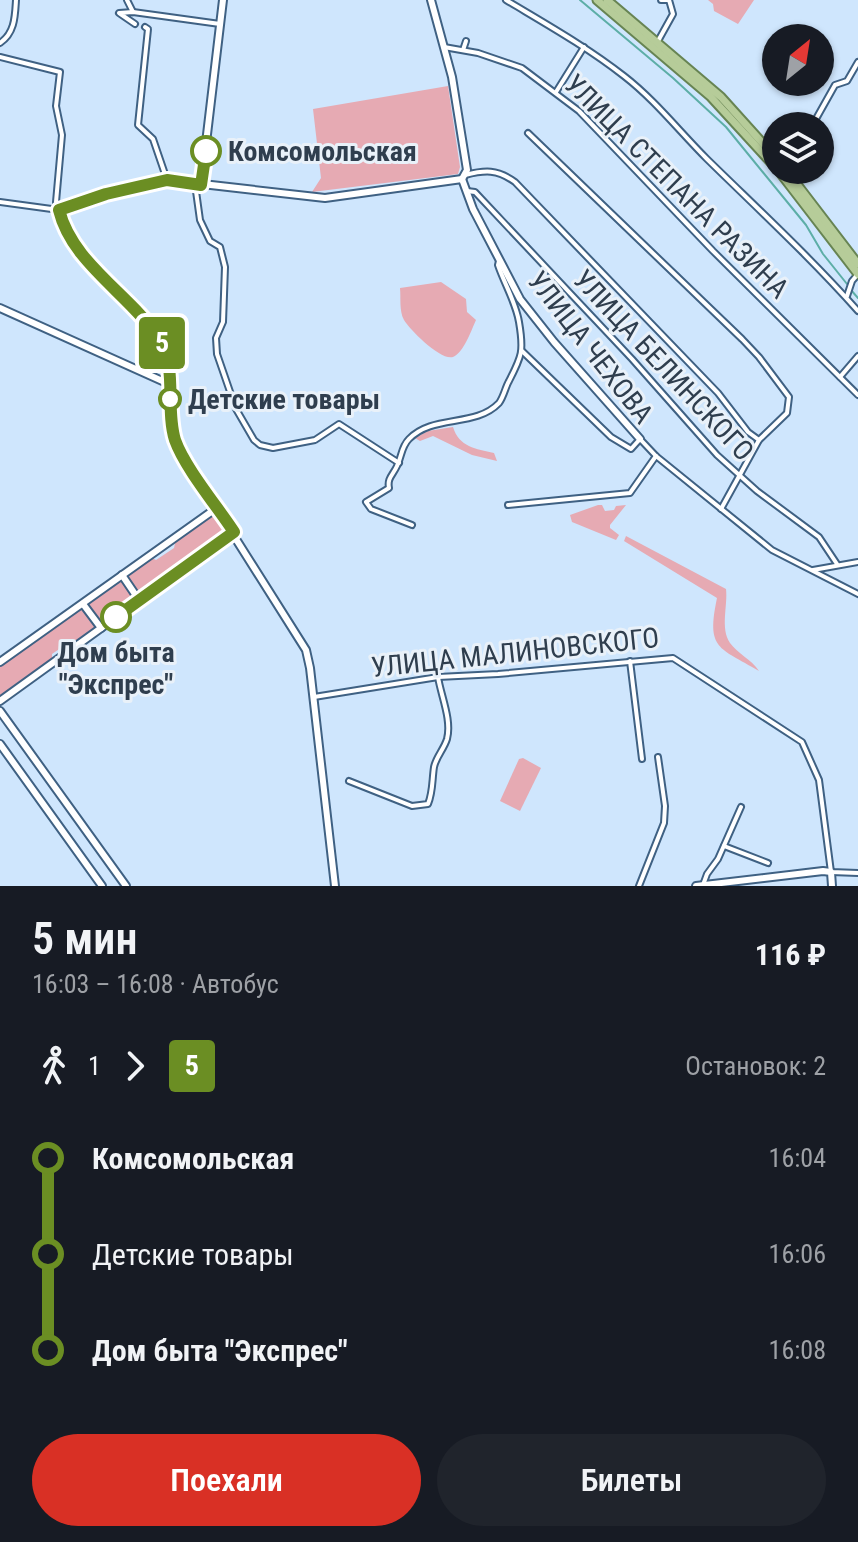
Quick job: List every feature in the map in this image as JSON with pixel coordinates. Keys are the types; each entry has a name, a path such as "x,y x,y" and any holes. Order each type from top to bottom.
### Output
{"main road":[{"path":"597,0 656,44"},
{"path":"607,0 713,94 762,144"},
{"path":"713,94 762,151"},
{"path":"789,184 858,274"},
{"path":"797,184 858,264"}],"street":[{"path":"0,43 8,37 14,23 16,0"},
{"path":"127,0 133,12"},
{"path":"223,0 198,185 200,220 214,246 220,247 225,267 223,322 216,338 217,354 236,409 260,445 273,448 315,440 339,424 399,463"},
{"name":"УЛИЦА ЧЕХОВА","path":"431,0 454,89 467,170 465,191 520,299 640,439 631,449 611,437 522,351"},
{"path":"506,0 584,47 652,100 767,219 804,252 858,311"},
{"path":"656,44 673,14 669,0 661,0"},
{"path":"135,24 119,13 133,12 220,24"},
{"path":"145,27 148,29 138,125 153,139 167,180"},
{"path":"463,50 466,41"},
{"name":"УЛИЦА СТЕПАНА РАЗИНА","path":"444,47 503,59 522,68 556,92 602,134 713,251 858,395"},
{"path":"556,92 584,47"},
{"path":"0,57 60,72 56,106 62,135 56,202 70,239 160,340 165,351 176,442 302,642 310,668 335,886"},
{"path":"820,112 835,85 847,81 858,62"},
{"path":"528,133 759,357 789,397 787,413 759,440 721,509"},
{"path":"0,202 59,210 106,194 167,180 326,198 464,177 485,169 502,174 515,182 712,386 748,432 759,440"},
{"name":"УЛИЦА БЕЛИНСКОГО","path":"465,191 475,192 509,226 531,254 632,359 717,455 819,537 837,564"},
{"path":"412,525 371,509 366,502 389,488 389,478 399,463 401,450 415,434 433,425 457,422 490,410 502,400 521,360 519,320 499,261"},
{"path":"846,298 858,274"},
{"path":"0,308 169,384"},
{"path":"840,377 858,356"},
{"path":"640,439 656,456 772,550 858,594"},
{"path":"508,505 630,493 656,456"},
{"path":"0,662 218,507"},
{"path":"0,701 234,532"},
{"path":"813,570 858,562"},
{"path":"122,575 139,600"},
{"path":"83,604 101,628"},
{"name":"УЛИЦА МАЛИНОВСКОГО","path":"313,697 438,677 676,659 802,742 819,780 831,879"},
{"path":"630,661 642,759"},
{"path":"349,781 412,806 428,804 433,789 434,764 448,737 438,677"},
{"path":"0,711 126,886"},
{"path":"0,744 102,886"},
{"path":"639,886 664,823 665,806 658,757"},
{"path":"24,778 39,766"},
{"path":"703,885 716,864 741,807"},
{"path":"71,842 86,831"},
{"path":"724,846 768,863"},
{"path":"696,886 831,879 858,873"}],"shaded area":[{"path":"708,0 754,0 738,24 714,11 713,4"},
{"path":"448,86 460,167 458,174 312,192 321,178 313,109"},
{"path":"441,282 466,299 467,312 476,320 464,346 453,357 441,354 426,344 407,325 401,313 400,288"},
{"path":"453,427 464,443 494,453 497,461 472,455 433,436 420,441 415,438 428,431"},
{"path":"602,505 605,511 626,505 610,525 619,535 616,540 572,522 570,515"},
{"path":"214,513 228,533 191,559 185,557 164,572 164,578 139,596 127,575 150,557 156,560 174,548 176,539"},
{"path":"626,536 726,589 727,637 733,647 759,671 719,645 713,628 717,598 624,541"},
{"path":"123,580 135,599 104,621 99,621 89,602"},
{"path":"83,606 98,626 73,645 68,643 52,654 52,660 0,697 0,665"},
{"path":"523,758 541,768 520,811 500,801 519,759"}],"waterway":[{"path":"580,0 726,127 806,225 823,254 847,284"},
{"path":"851,290 858,298"}],"bus line":[{"name":"5","path":"116,617 234,532 176,442 163,345 70,239 62,225 59,210 106,194 167,180 201,185 206,151"}],"place":[{"name":"Комсомольская","path":"206,151"},
{"name":"Детские товары","path":"170,399"},
{"name":"Дом быта \"Экспрес\"","path":"116,617"}]}
